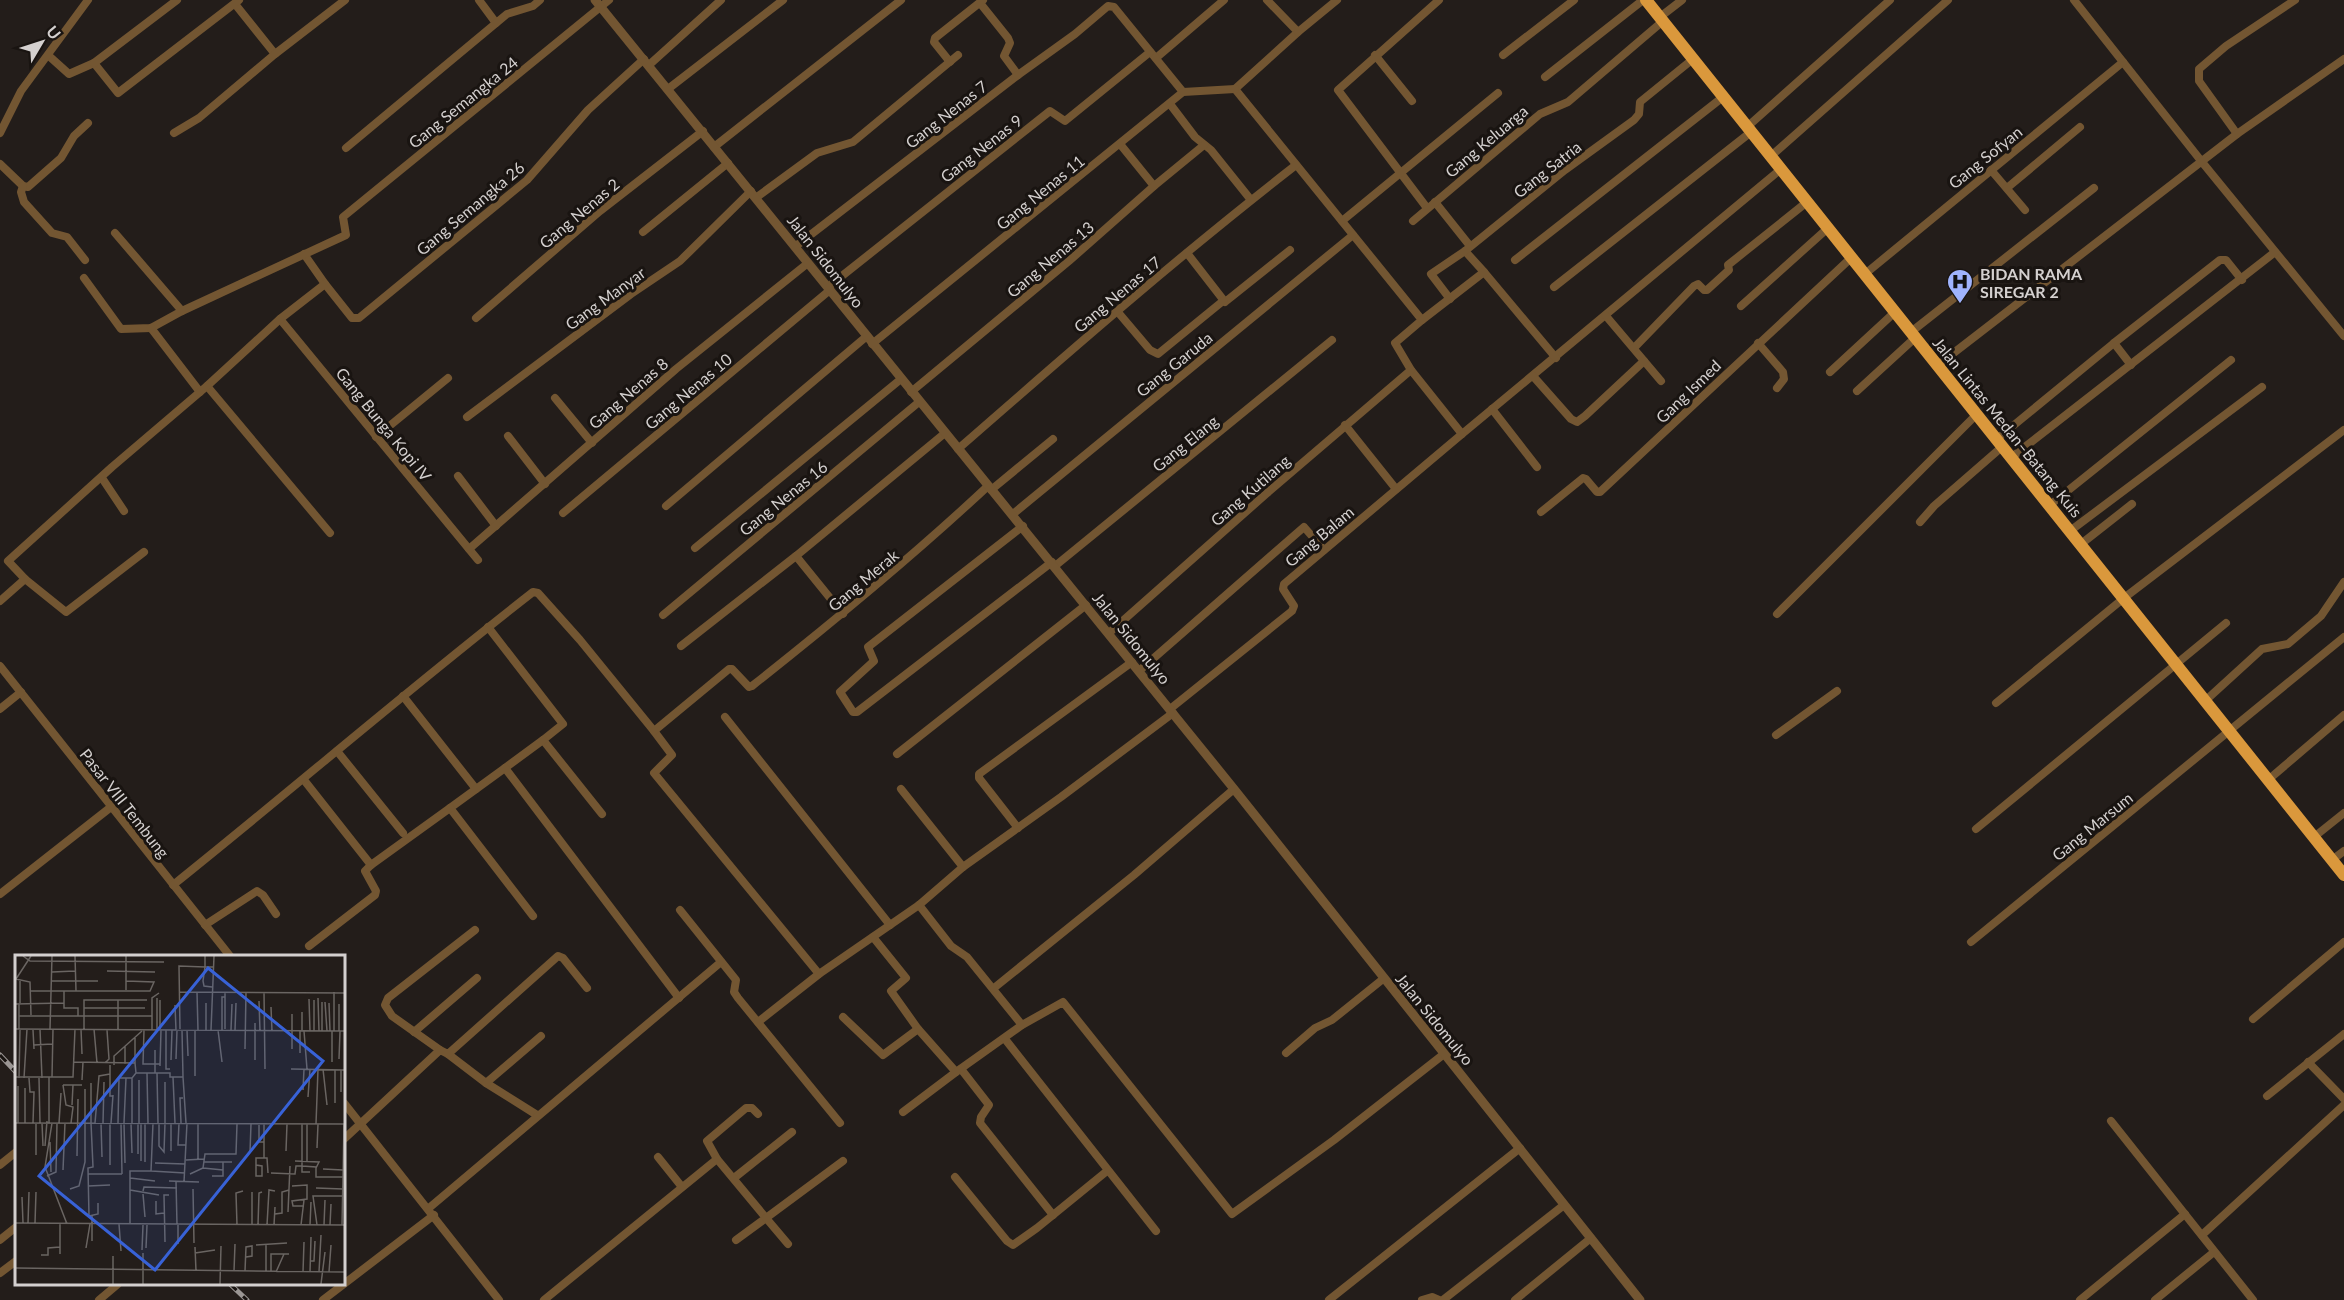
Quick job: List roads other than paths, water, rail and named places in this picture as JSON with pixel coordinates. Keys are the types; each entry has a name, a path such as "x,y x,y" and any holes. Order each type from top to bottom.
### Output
{"highway":[{"name":"Jalan Lintas Medan–Batang Kuis","path":"1644,0 1662,19 2344,874"}],"street":[{"path":"0,133 21,91 88,0"},
{"path":"49,56 69,74 94,63 177,0"},
{"path":"174,133 199,118 275,54 345,0"},
{"path":"479,0 496,23"},
{"path":"346,148 507,14 533,6 540,0"},
{"name":"Gang Semangka 24","path":"304,254 346,234 342,219 598,3 609,0"},
{"name":"Gang Semangka 26","path":"325,284 352,318 357,319 527,180 588,110 721,0"},
{"path":"668,89 783,0"},
{"path":"714,147 901,0"},
{"path":"1224,0 1153,55 1183,92 1235,89 1337,0"},
{"path":"1267,0 1298,32"},
{"path":"1427,208 1338,90 1439,0"},
{"path":"1503,55 1574,0"},
{"path":"1545,77 1644,0"},
{"name":"Gang Keluarga","path":"1413,221 1540,114 1568,102 1682,0"},
{"path":"1554,287 1749,129 1890,0"},
{"path":"1770,156 1948,0"},
{"path":"2074,0 2344,336"},
{"path":"2237,134 2199,81 2199,69 2226,46 2295,0"},
{"path":"950,62 934,42 935,38 982,1 1008,38 1010,43 1004,56 1018,75"},
{"path":"94,63 119,93 237,2 275,54"},
{"name":"Jalan Sidomulyo","path":"598,3 796,246 919,402 1023,526 1172,711 1640,1300"},
{"name":"Gang Nenas 7","path":"796,246 1018,75 1076,34 1108,6 1114,7 1153,55"},
{"name":"Gang Manyar","path":"467,417 631,294 671,268 754,194 817,153 853,142 958,55"},
{"name":"Gang Nenas 9","path":"829,288 1050,111 1065,121 1153,55"},
{"path":"1375,55 1412,101"},
{"name":"Gang Satria","path":"1449,299 1431,274 1467,249 1565,170 1634,120 1639,114 1640,102 1693,59"},
{"path":"1938,365 2237,134 2344,59"},
{"name":"Gang Sofyan","path":"1865,274 2122,62"},
{"path":"1235,89 1422,320"},
{"name":"Gang Nenas 11","path":"666,506 869,340 1183,92"},
{"path":"1342,221 1498,93"},
{"path":"1515,260 1724,97"},
{"path":"1170,104 1195,137 1210,150 1251,200"},
{"path":"0,164 23,186 28,187 66,152 74,136 88,123"},
{"path":"2007,188 2080,127"},
{"name":"Gang Nenas 2","path":"476,318 600,211 703,131"},
{"path":"1120,144 1154,186"},
{"name":"Gang Nenas 13","path":"911,392 1204,145"},
{"path":"643,232 728,163"},
{"name":"Gang Nenas 17","path":"958,449 1117,311 1296,165"},
{"name":"Gang Balam","path":"1172,711 1292,611 1294,606 1282,587 1396,489 1781,169"},
{"path":"1991,170 2025,210"},
{"path":"23,186 21,192 24,202 52,233 67,237 85,260"},
{"path":"1857,391 1913,334 2094,188"},
{"path":"1435,202 1484,272 1556,358"},
{"path":"1634,348 1694,286 1698,284 1707,290 1725,275 1728,265 1807,202"},
{"path":"1741,306 1828,228"},
{"path":"115,233 182,311"},
{"name":"Gang Garuda","path":"1013,514 1353,235"},
{"path":"1117,311 1149,350 1158,354 1290,250"},
{"path":"2012,457 2276,252"},
{"path":"1187,253 1223,301"},
{"path":"84,278 121,329 151,328 182,311 304,254 325,284 280,319 204,389 9,559 9,563 66,612 144,552"},
{"name":"Gang Ismed","path":"1541,512 1583,478 1597,492 1600,492 1852,257"},
{"path":"1920,522 2000,442 2114,343 2220,260 2226,261 2242,280"},
{"name":"Gang Nenas 8","path":"468,548 676,369 808,263"},
{"path":"1462,434 1394,343 1484,272"},
{"name":"Gang Nenas 10","path":"563,513 829,288"},
{"path":"1830,372 1895,312"},
{"path":"1606,316 1661,381"},
{"name":"Gang Bunga Kopi IV","path":"280,319 478,560"},
{"path":"151,328 330,533"},
{"name":"Gang Elang","path":"1023,526 868,647 874,661 840,692 855,713 1053,564 1332,340"},
{"path":"1758,343 1783,372 1784,379 1777,388"},
{"path":"2114,343 2131,365"},
{"path":"2050,505 2231,360"},
{"path":"1533,376 1570,418 1577,422 1644,361"},
{"name":"Gang Kutilang","path":"1109,633 1345,425 1412,370"},
{"path":"376,436 448,378"},
{"path":"695,548 901,379"},
{"path":"2070,531 2262,387"},
{"path":"555,398 592,443"},
{"name":"Gang Nenas 16","path":"663,615 919,402"},
{"path":"1492,409 1537,467"},
{"path":"1777,614 1977,414"},
{"path":"1345,425 1396,489"},
{"path":"1996,703 2124,597 2344,430"},
{"path":"681,646 796,556 945,433"},
{"path":"508,436 545,484"},
{"name":"Gang Merak","path":"654,731 729,669 732,669 750,687 843,614 989,488 1053,439"},
{"path":"458,476 496,526"},
{"path":"102,478 124,511"},
{"path":"2080,544 2132,504"},
{"path":"1139,671 1304,527 1324,550"},
{"path":"796,556 843,614"},
{"path":"0,601 25,579"},
{"path":"2205,701 2263,648 2288,644 2321,616 2344,582"},
{"path":"173,885 533,592 538,593 580,640 672,755 654,773 819,974"},
{"path":"897,754 1086,605"},
{"path":"1976,828 2226,623"},
{"path":"309,946 375,895 366,874 371,865 543,741 563,724 488,627"},
{"name":"Gang Marsum","path":"1971,942 2344,637"},
{"path":"1018,828 979,778 979,774 1132,662"},
{"name":"Pasar VIII Tembung","path":"0,666 228,955"},
{"path":"1776,735 1837,691"},
{"path":"0,709 21,692"},
{"path":"403,696 476,789"},
{"path":"758,1023 819,974 919,905 963,867 1172,711"},
{"path":"2268,780 2344,715"},
{"path":"725,717 890,926"},
{"path":"543,741 602,814"},
{"path":"337,751 403,833"},
{"path":"505,768 679,998"},
{"path":"304,780 371,865"},
{"path":"901,789 963,867"},
{"path":"994,988 1134,875 1234,789"},
{"path":"0,894 111,807"},
{"path":"450,808 533,916"},
{"path":"2314,837 2344,813"},
{"path":"2332,860 2344,851"},
{"path":"205,925 256,891 263,895 276,914"},
{"path":"919,905 951,946 964,954 994,988 1022,1025"},
{"path":"680,910 736,981 734,992 840,1123"},
{"path":"475,930 388,998 385,1005 392,1016 414,1032 486,1083 537,1115"},
{"path":"873,937 906,978 892,989 891,994 918,1029 959,1070 989,1105 981,1117 980,1124 1053,1215"},
{"path":"2253,1018 2344,942"},
{"path":"345,1138 558,956 563,958 587,988"},
{"path":"345,1282 431,1212 537,1115 721,962"},
{"path":"414,1032 477,978"},
{"path":"1286,1053 1315,1028 1332,1020 1383,978"},
{"path":"903,1112 1022,1025 1059,1002 1064,1002 1232,1214 1238,1212 1288,1172 1334,1140 1444,1054"},
{"path":"843,1017 882,1055 918,1029"},
{"path":"2267,1096 2344,1034"},
{"path":"486,1083 541,1036"},
{"path":"1005,1039 1156,1231"},
{"path":"2308,1062 2344,1099"},
{"path":"345,1104 500,1300"},
{"path":"2202,1235 2344,1105"},
{"path":"758,1114 752,1108 746,1108 707,1140 707,1146 788,1244"},
{"path":"2111,1121 2253,1300"},
{"path":"734,1178 792,1132"},
{"path":"1329,1300 1520,1148"},
{"path":"0,1165 15,1153"},
{"path":"658,1157 682,1187"},
{"path":"544,1300 717,1159"},
{"path":"736,1240 843,1161"},
{"path":"955,1177 1010,1244 1016,1243 1107,1171"},
{"path":"1422,1300 1432,1297 1441,1300 1564,1204"},
{"path":"2080,1300 2185,1214"},
{"path":"0,1240 15,1228"},
{"path":"1515,1300 1591,1238"},
{"path":"2155,1300 2214,1252"},
{"path":"0,1273 15,1262"},
{"path":"99,1300 117,1285"},
{"path":"323,1300 341,1285"}],"railway":[{"path":"0,1055 15,1071"},
{"path":"231,1285 247,1300"}],"place":[{"name":"BIDAN RAMA SIREGAR 2","path":"1960,305"}]}
